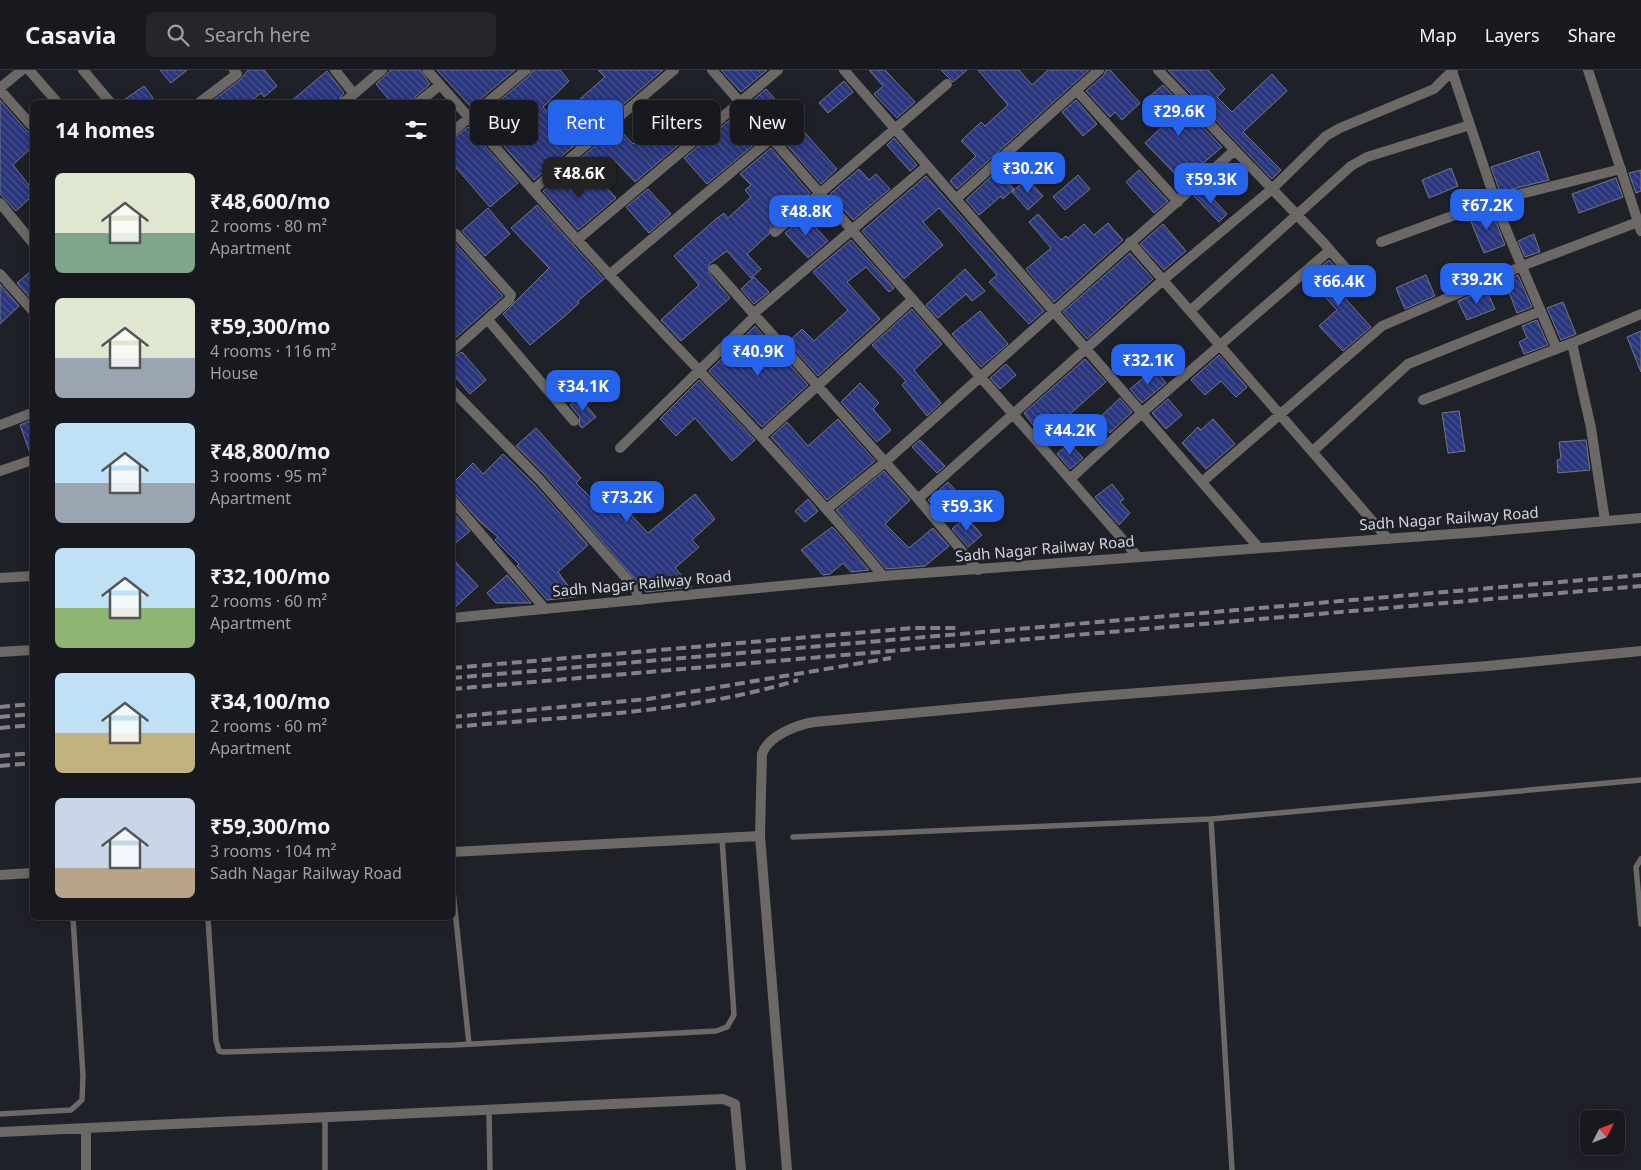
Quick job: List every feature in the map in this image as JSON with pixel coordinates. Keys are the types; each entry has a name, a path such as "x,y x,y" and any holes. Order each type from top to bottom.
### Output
{"street":[{"path":"22,70 0,89 30,124"},
{"path":"29,70 55,100"},
{"path":"83,70 108,100"},
{"path":"336,70 354,94"},
{"path":"346,100 382,70"},
{"path":"427,70 454,100"},
{"path":"491,100 526,70"},
{"path":"533,190 674,70"},
{"path":"712,70 739,100"},
{"path":"741,100 778,70"},
{"path":"844,70 1259,548"},
{"path":"956,199 1100,70"},
{"path":"1158,70 1330,250 1355,279"},
{"path":"918,499 1015,415 1163,280 1272,189 1333,131 1434,89 1453,70 1496,200 1556,347"},
{"path":"1202,482 1382,326 1522,266 1640,227 1588,70"},
{"path":"202,100 238,71"},
{"path":"775,232 821,194 894,128 948,84"},
{"path":"421,100 440,85"},
{"path":"1077,90 1178,202"},
{"path":"455,102 470,118 455,130"},
{"path":"577,240 730,110"},
{"path":"1190,311 1296,214 1360,160 1470,125"},
{"path":"494,145 609,275 701,369 828,508 884,576"},
{"path":"609,275 764,145"},
{"path":"778,145 1138,557"},
{"path":"828,508 885,462 980,375 1055,312 1130,242 1178,202 1235,150"},
{"path":"620,448 754,315 928,166"},
{"path":"1381,242 1496,200 1621,169"},
{"path":"0,203 30,240"},
{"path":"455,234 511,295 509,300 455,348"},
{"path":"1130,242 1388,539"},
{"path":"1070,479 1142,413 1330,250"},
{"path":"714,269 918,499 978,570"},
{"path":"0,274 30,308"},
{"path":"762,436 913,299"},
{"path":"1313,451 1408,364 1541,311"},
{"path":"1423,400 1556,347 1572,343 1641,314"},
{"path":"488,320 574,421"},
{"path":"1572,343 1591,428 1605,521"},
{"path":"455,393 552,494 628,580 636,591 639,600"},
{"path":"0,425 30,414"},
{"path":"0,471 30,461"},
{"path":"455,503 545,608"},
{"name":"Sadh Nagar Railway Road","path":"455,617 884,576 1388,539 1641,518"},
{"path":"0,578 30,576"},
{"path":"0,652 30,650"},
{"path":"787,1170 760,836 763,750 771,741 804,723 1086,697 1488,666 1641,651"},
{"path":"455,852 760,836"},
{"path":"0,875 30,873"},
{"path":"0,1132 729,1099 735,1104 736,1108 741,1170"},
{"path":"86,1128 86,1170"}],"lane":[{"path":"793,837 1211,819 1641,780"},
{"path":"1211,819 1232,1170"},
{"path":"208,920 216,1041 219,1051 223,1052 469,1044 716,1031 728,1027 734,1014 722,838"},
{"path":"1641,859 1636,867 1641,924"},
{"path":"455,910 469,1044"},
{"path":"0,1114 71,1110 82,1100 83,1076 74,920"},
{"path":"489,1111 490,1170"},
{"path":"325,1117 325,1170"}],"building":[{"path":"160,70 187,70 171,83"},
{"path":"248,70 264,70 277,86 264,97 261,93 252,100 214,100 241,79"},
{"path":"391,70 420,70 430,84 413,100 389,100 376,84"},
{"path":"437,70 515,70 479,100 470,100 470,106"},
{"path":"533,70 560,70 569,81 543,107 548,113 548,145 575,145 534,180 503,145 538,145 538,100 500,100 530,75"},
{"path":"598,70 663,70 623,105 623,100 581,100 605,77"},
{"path":"721,70 767,70 741,92"},
{"path":"869,70 885,70 915,102 897,118 874,94 883,86"},
{"path":"941,70 967,70 953,82"},
{"path":"978,70 1019,70 1032,85 1048,70 1089,70 957,189 950,181 976,156 961,141 981,122 985,126 1008,105"},
{"path":"1106,70 1110,70 1140,103 1122,120 1115,112 1110,117 1086,91 1104,75"},
{"path":"1168,70 1208,70 1225,89 1217,97 1232,112 1272,74 1287,91 1243,132 1281,170 1272,179"},
{"path":"327,71 344,93 339,100 292,100"},
{"path":"844,81 853,92 828,113 819,103"},
{"path":"1163,85 1222,147 1193,172 1196,175 1186,185 1145,143 1165,124 1144,101"},
{"path":"144,86 153,98 150,100 124,100"},
{"path":"766,89 776,100 753,100"},
{"path":"0,100 30,132 30,149 13,165 30,186 30,198 16,211 0,194"},
{"path":"1076,100 1097,124 1083,136 1062,112"},
{"path":"730,120 730,145 754,145 707,184 684,158 700,145 720,145 720,128"},
{"path":"468,127 470,129 470,145 484,145 518,183 490,207 455,166 455,137"},
{"path":"804,132 837,169 821,184 787,145 804,145"},
{"path":"623,133 633,145 679,145 635,182 616,162 598,177 581,158 596,145 623,145"},
{"path":"894,138 917,165 910,171 887,145"},
{"path":"771,148 810,193 771,227 769,234 747,254 761,269 751,278 727,251 709,264 709,273 730,298 681,341 661,320 699,285 674,256 716,219 724,213 728,218 751,197 745,190 751,185 740,174"},
{"path":"1539,151 1549,180 1500,192 1491,167"},
{"path":"1451,168 1458,186 1429,198 1422,180"},
{"path":"859,169 869,180 876,174 890,189 853,220 830,194"},
{"path":"1139,170 1168,201 1154,213 1126,182"},
{"path":"1641,170 1641,191 1636,193 1629,173"},
{"path":"997,171 1014,189 1003,199 1001,196 979,215 966,200"},
{"path":"564,172 581,191 597,177 616,198 578,230 543,191"},
{"path":"1078,175 1090,189 1065,210 1053,197"},
{"path":"926,176 1044,311 1029,324 989,282 997,275 939,208 923,222 943,245 904,279 862,231"},
{"path":"1616,178 1623,197 1579,213 1572,194"},
{"path":"1027,179 1043,196 1028,210 1012,192"},
{"path":"1203,188 1227,214 1219,222 1194,196"},
{"path":"648,189 671,214 649,233 626,207"},
{"path":"537,205 604,279 578,301 579,303 565,316 530,345 503,314 549,268 511,228"},
{"path":"488,208 510,234 485,256 462,231"},
{"path":"1491,209 1505,245 1484,253 1469,217"},
{"path":"1038,214 1061,240 1066,236 1068,238 1084,224 1094,235 1108,223 1123,240 1054,302 1026,269 1051,248 1029,222"},
{"path":"805,216 828,241 808,258 785,233"},
{"path":"1163,224 1186,251 1164,270 1140,244"},
{"path":"1534,234 1540,252 1525,257 1518,241"},
{"path":"851,240 894,288 889,292 866,267 847,282 880,319 818,376 788,342 802,329 814,341 848,310 813,272"},
{"path":"455,243 503,296 455,338"},
{"path":"1130,253 1153,279 1087,339 1063,312"},
{"path":"1329,260 1353,286 1342,295 1371,327 1343,351 1319,326 1337,310 1308,278"},
{"path":"965,269 985,291 972,301 966,294 938,318 926,305"},
{"path":"30,272 30,298 17,283"},
{"path":"1426,275 1435,296 1405,309 1396,288"},
{"path":"1518,275 1532,307 1517,313 1505,281"},
{"path":"754,277 769,292 754,304 741,289"},
{"path":"0,284 19,306 0,324"},
{"path":"1486,289 1495,309 1467,320 1458,301"},
{"path":"1563,302 1576,334 1561,340 1547,308"},
{"path":"912,309 942,344 914,370 941,403 927,416 902,385 906,381 872,345"},
{"path":"980,311 1008,344 981,367 952,334"},
{"path":"1537,320 1548,345 1524,354 1519,342 1527,338 1522,326"},
{"path":"755,326 808,385 762,427 709,371"},
{"path":"1641,331 1641,372 1627,337"},
{"path":"462,352 486,380 470,394 455,376 455,356"},
{"path":"1219,355 1247,387 1236,397 1221,381 1205,395 1191,380"},
{"path":"1085,359 1106,382 1043,438 1024,413"},
{"path":"1006,364 1016,375 1000,389 990,378"},
{"path":"1154,369 1166,383 1142,403 1130,389"},
{"path":"699,380 755,440 732,461 695,418 676,436 660,419"},
{"path":"860,383 879,403 873,409 891,430 877,442 841,402"},
{"path":"579,397 596,417 582,428 579,425 580,417 570,405"},
{"path":"1120,398 1132,412 1110,433 1097,420"},
{"path":"1168,399 1182,415 1166,429 1152,413"},
{"path":"1459,411 1465,451 1448,453 1442,413"},
{"path":"838,419 875,461 827,500 771,437 787,422 808,446"},
{"path":"1213,419 1235,444 1206,469 1182,443 1198,427 1201,430"},
{"path":"30,421 30,453 20,425"},
{"path":"536,428 581,478 576,483 601,508 613,496 648,533 695,494 715,519 692,540 699,547 675,568 692,587 646,592 545,475 516,446"},
{"path":"920,440 945,466 937,473 912,447"},
{"path":"1586,440 1590,470 1558,473 1557,460 1561,459 1559,442"},
{"path":"1069,443 1083,458 1070,469 1057,454"},
{"path":"503,454 535,485 588,545 558,572 576,597 547,600 517,566 519,564 495,540 498,537 480,522 455,495 455,481 473,463 483,474"},
{"path":"884,471 910,500 885,524 909,548 933,528 949,546 925,566 886,569 836,510"},
{"path":"948,482 958,493 938,512 928,500"},
{"path":"1112,484 1124,499 1120,502 1130,513 1119,525 1095,497"},
{"path":"808,499 818,511 805,522 795,511"},
{"path":"455,514 470,531 455,544"},
{"path":"966,517 982,535 968,547 952,529"},
{"path":"832,527 869,570 851,572 843,563 830,574 823,575 801,550"},
{"path":"455,561 478,586 455,607"},
{"path":"507,575 531,603 496,603 487,593"}],"railway":[{"path":"455,678 1641,575"},
{"path":"455,689 1641,586"},
{"path":"455,668 913,628 956,628"},
{"path":"455,717 648,699 891,658"},
{"path":"455,727 670,707 756,691 798,680"},
{"path":"0,707 30,704"},
{"path":"0,717 30,714"},
{"path":"0,728 30,725"},
{"path":"0,756 30,753"},
{"path":"0,766 30,763"}]}
